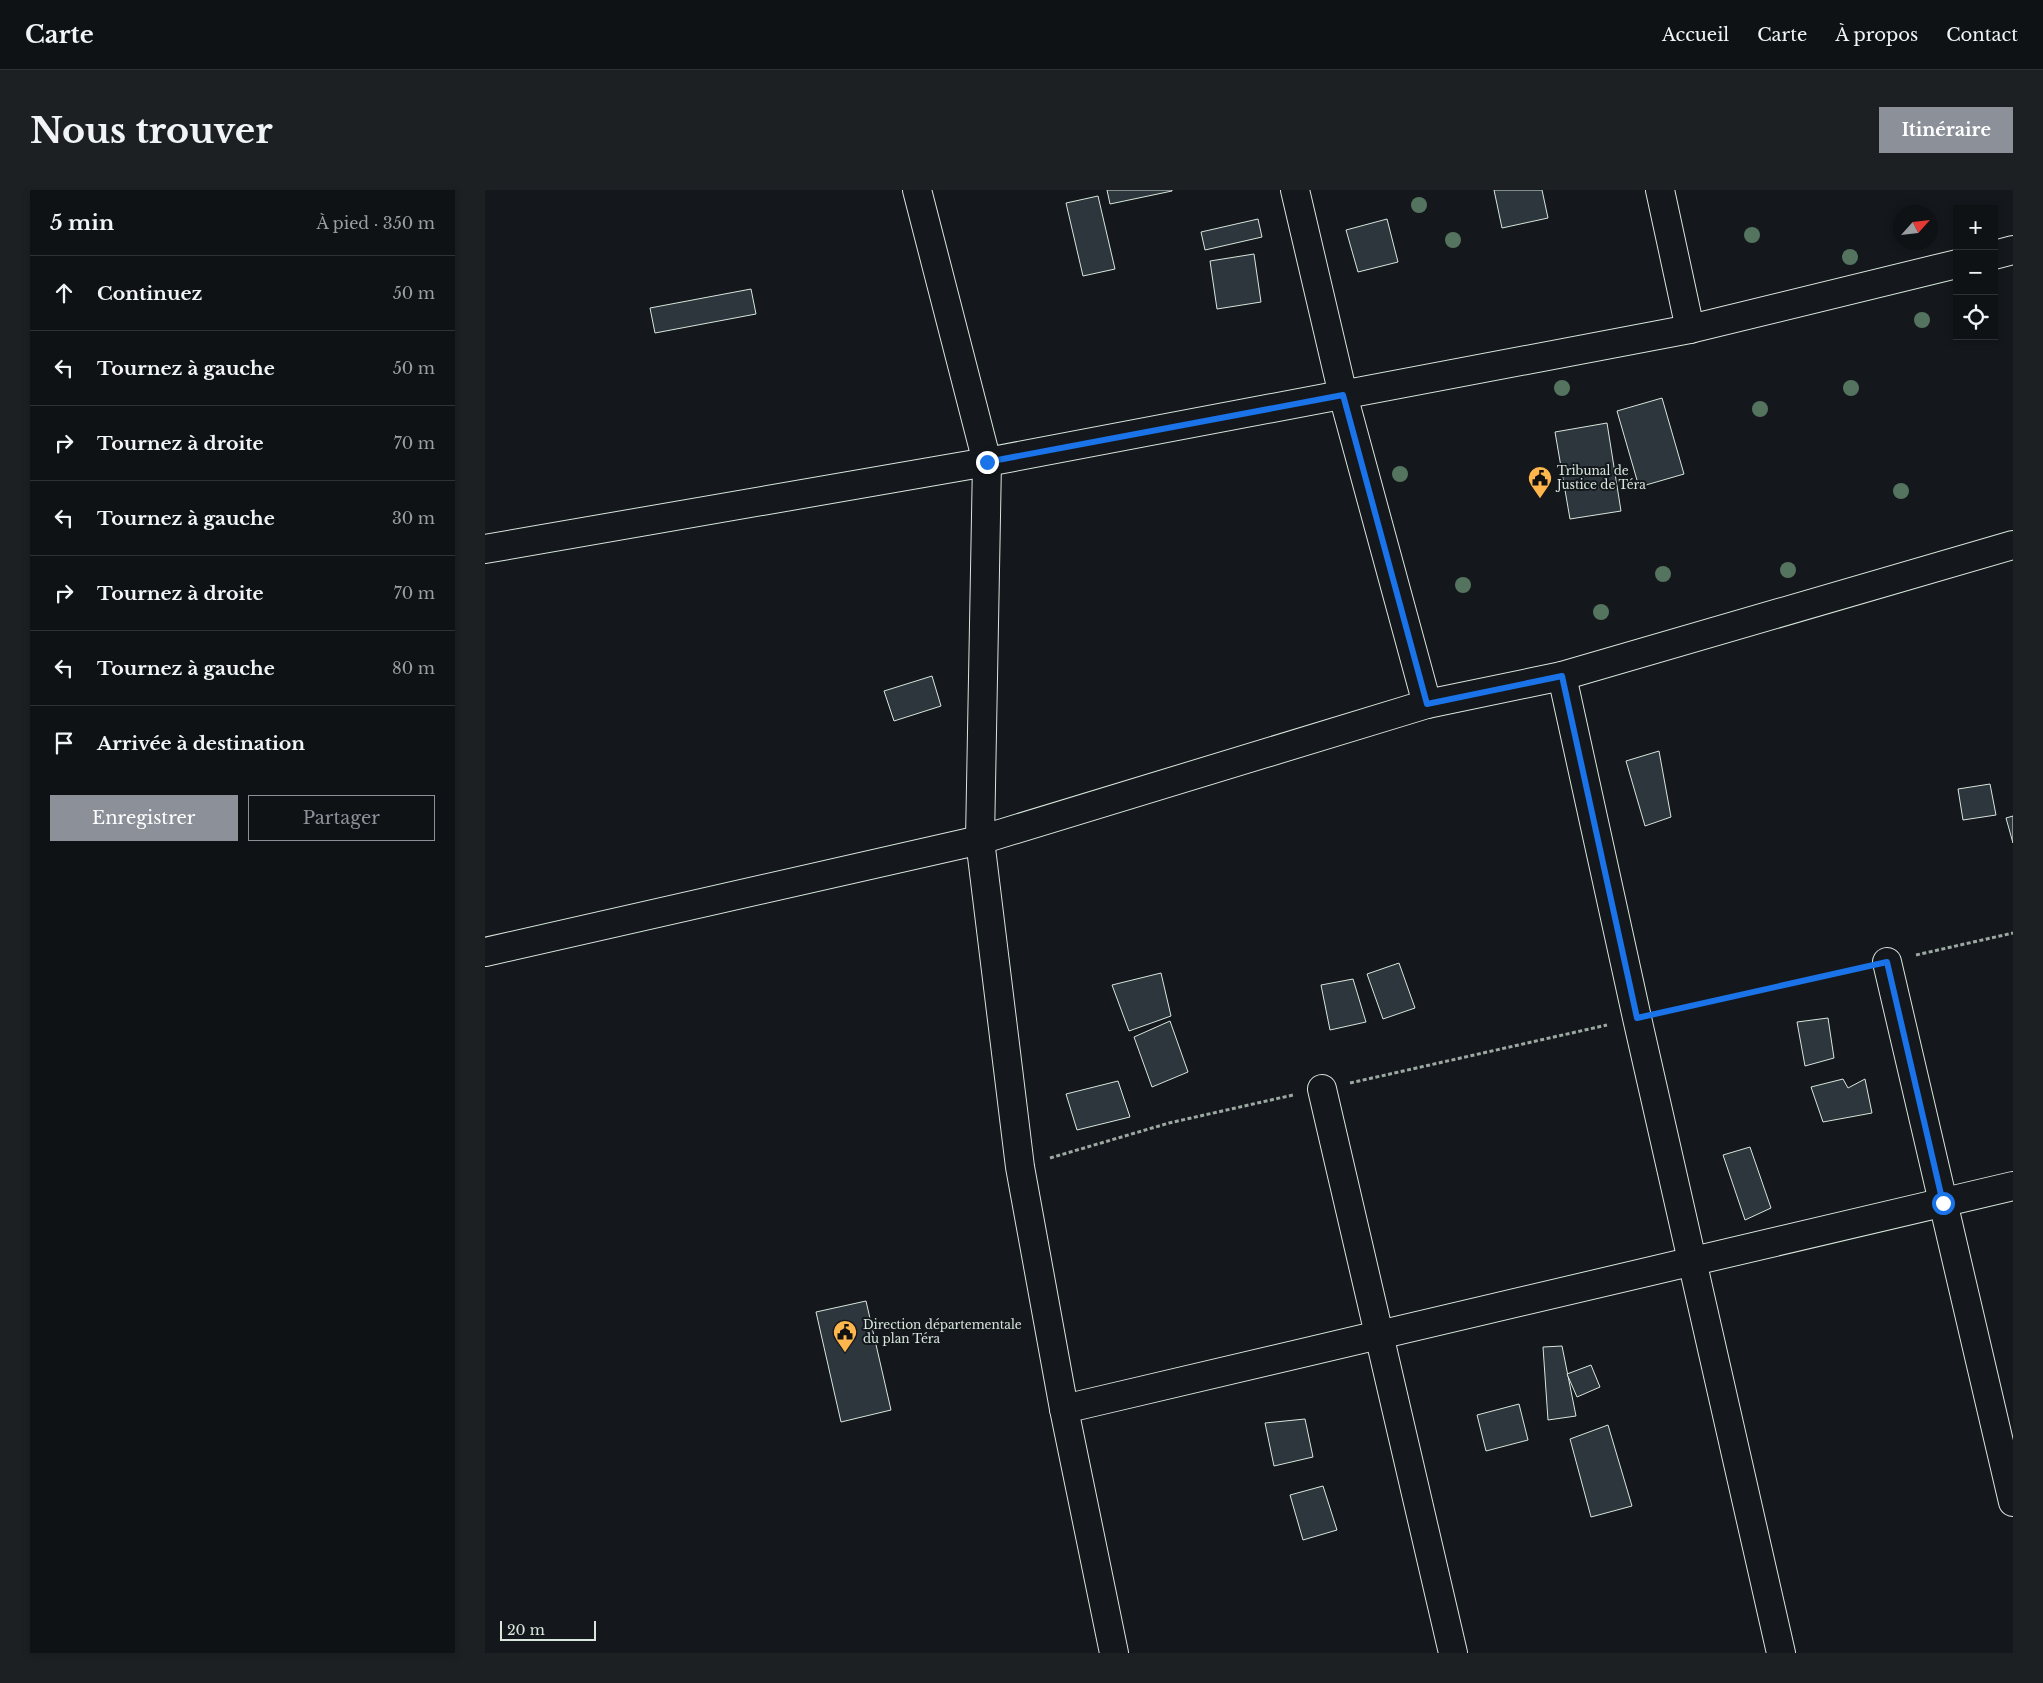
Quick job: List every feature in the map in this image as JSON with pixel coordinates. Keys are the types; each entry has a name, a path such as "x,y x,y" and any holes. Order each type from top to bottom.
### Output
{"street":[{"path":"917,190 987,462 980,840 1019,1167 1064,1409 1114,1653"},
{"path":"1295,190 1343,395 1427,704"},
{"path":"1660,190 1689,329"},
{"path":"1998,254 2013,250"},
{"path":"485,549 987,462 1689,329 1953,265"},
{"path":"485,952 980,840 1427,704 1562,676 2013,544"},
{"path":"1562,676 1637,1018 1781,1653"},
{"path":"1887,962 2013,1502"},
{"path":"1321,1089 1453,1653"},
{"path":"1064,1409 2013,1186"}],"path":[{"path":"1637,1018 2013,934"}],"building":[{"path":"1107,190 1172,190 1172,191 1110,204"},
{"path":"1494,190 1542,190 1548,218 1502,228"},
{"path":"1098,196 1115,269 1083,276 1066,203"},
{"path":"1258,219 1262,237 1205,250 1201,232"},
{"path":"1387,219 1398,262 1358,272 1346,230"},
{"path":"1254,254 1261,302 1217,309 1210,261"},
{"path":"751,289 756,314 655,333 650,308"},
{"path":"1662,398 1684,474 1639,487 1617,411"},
{"path":"1607,423 1621,511 1570,519 1555,432"},
{"path":"932,676 941,706 894,721 884,691"},
{"path":"1659,751 1671,817 1645,826 1626,761"},
{"path":"1990,784 1996,815 1963,820 1958,789"},
{"path":"2013,816 2013,843 2006,818"},
{"path":"1399,963 1415,1008 1383,1019 1367,974"},
{"path":"1161,973 1171,1016 1129,1031 1112,985"},
{"path":"1353,979 1366,1022 1330,1030 1321,985"},
{"path":"1828,1018 1834,1058 1805,1066 1797,1022"},
{"path":"1170,1021 1188,1072 1152,1087 1134,1037"},
{"path":"1843,1079 1848,1088 1865,1079 1872,1113 1823,1122 1811,1087"},
{"path":"1118,1081 1130,1117 1077,1130 1066,1094"},
{"path":"1750,1147 1771,1208 1745,1220 1723,1155"},
{"path":"866,1301 891,1410 841,1422 816,1312"},
{"path":"1562,1346 1576,1416 1548,1420 1543,1347"},
{"path":"1591,1365 1600,1387 1577,1397 1567,1374"},
{"path":"1519,1404 1528,1440 1486,1451 1477,1415"},
{"path":"1305,1419 1313,1457 1274,1466 1265,1423"},
{"path":"1608,1425 1632,1506 1591,1517 1570,1439"},
{"path":"1323,1486 1337,1530 1303,1540 1290,1495"}],"place":[{"name":"Tribunal de Justice de Téra","path":"1540,499"},
{"name":"Direction départementale du plan Téra","path":"845,1353"}],"route":[{"path":"987,462 1343,395 1427,704 1562,676 1637,1018 1887,962 1943,1203"}]}
